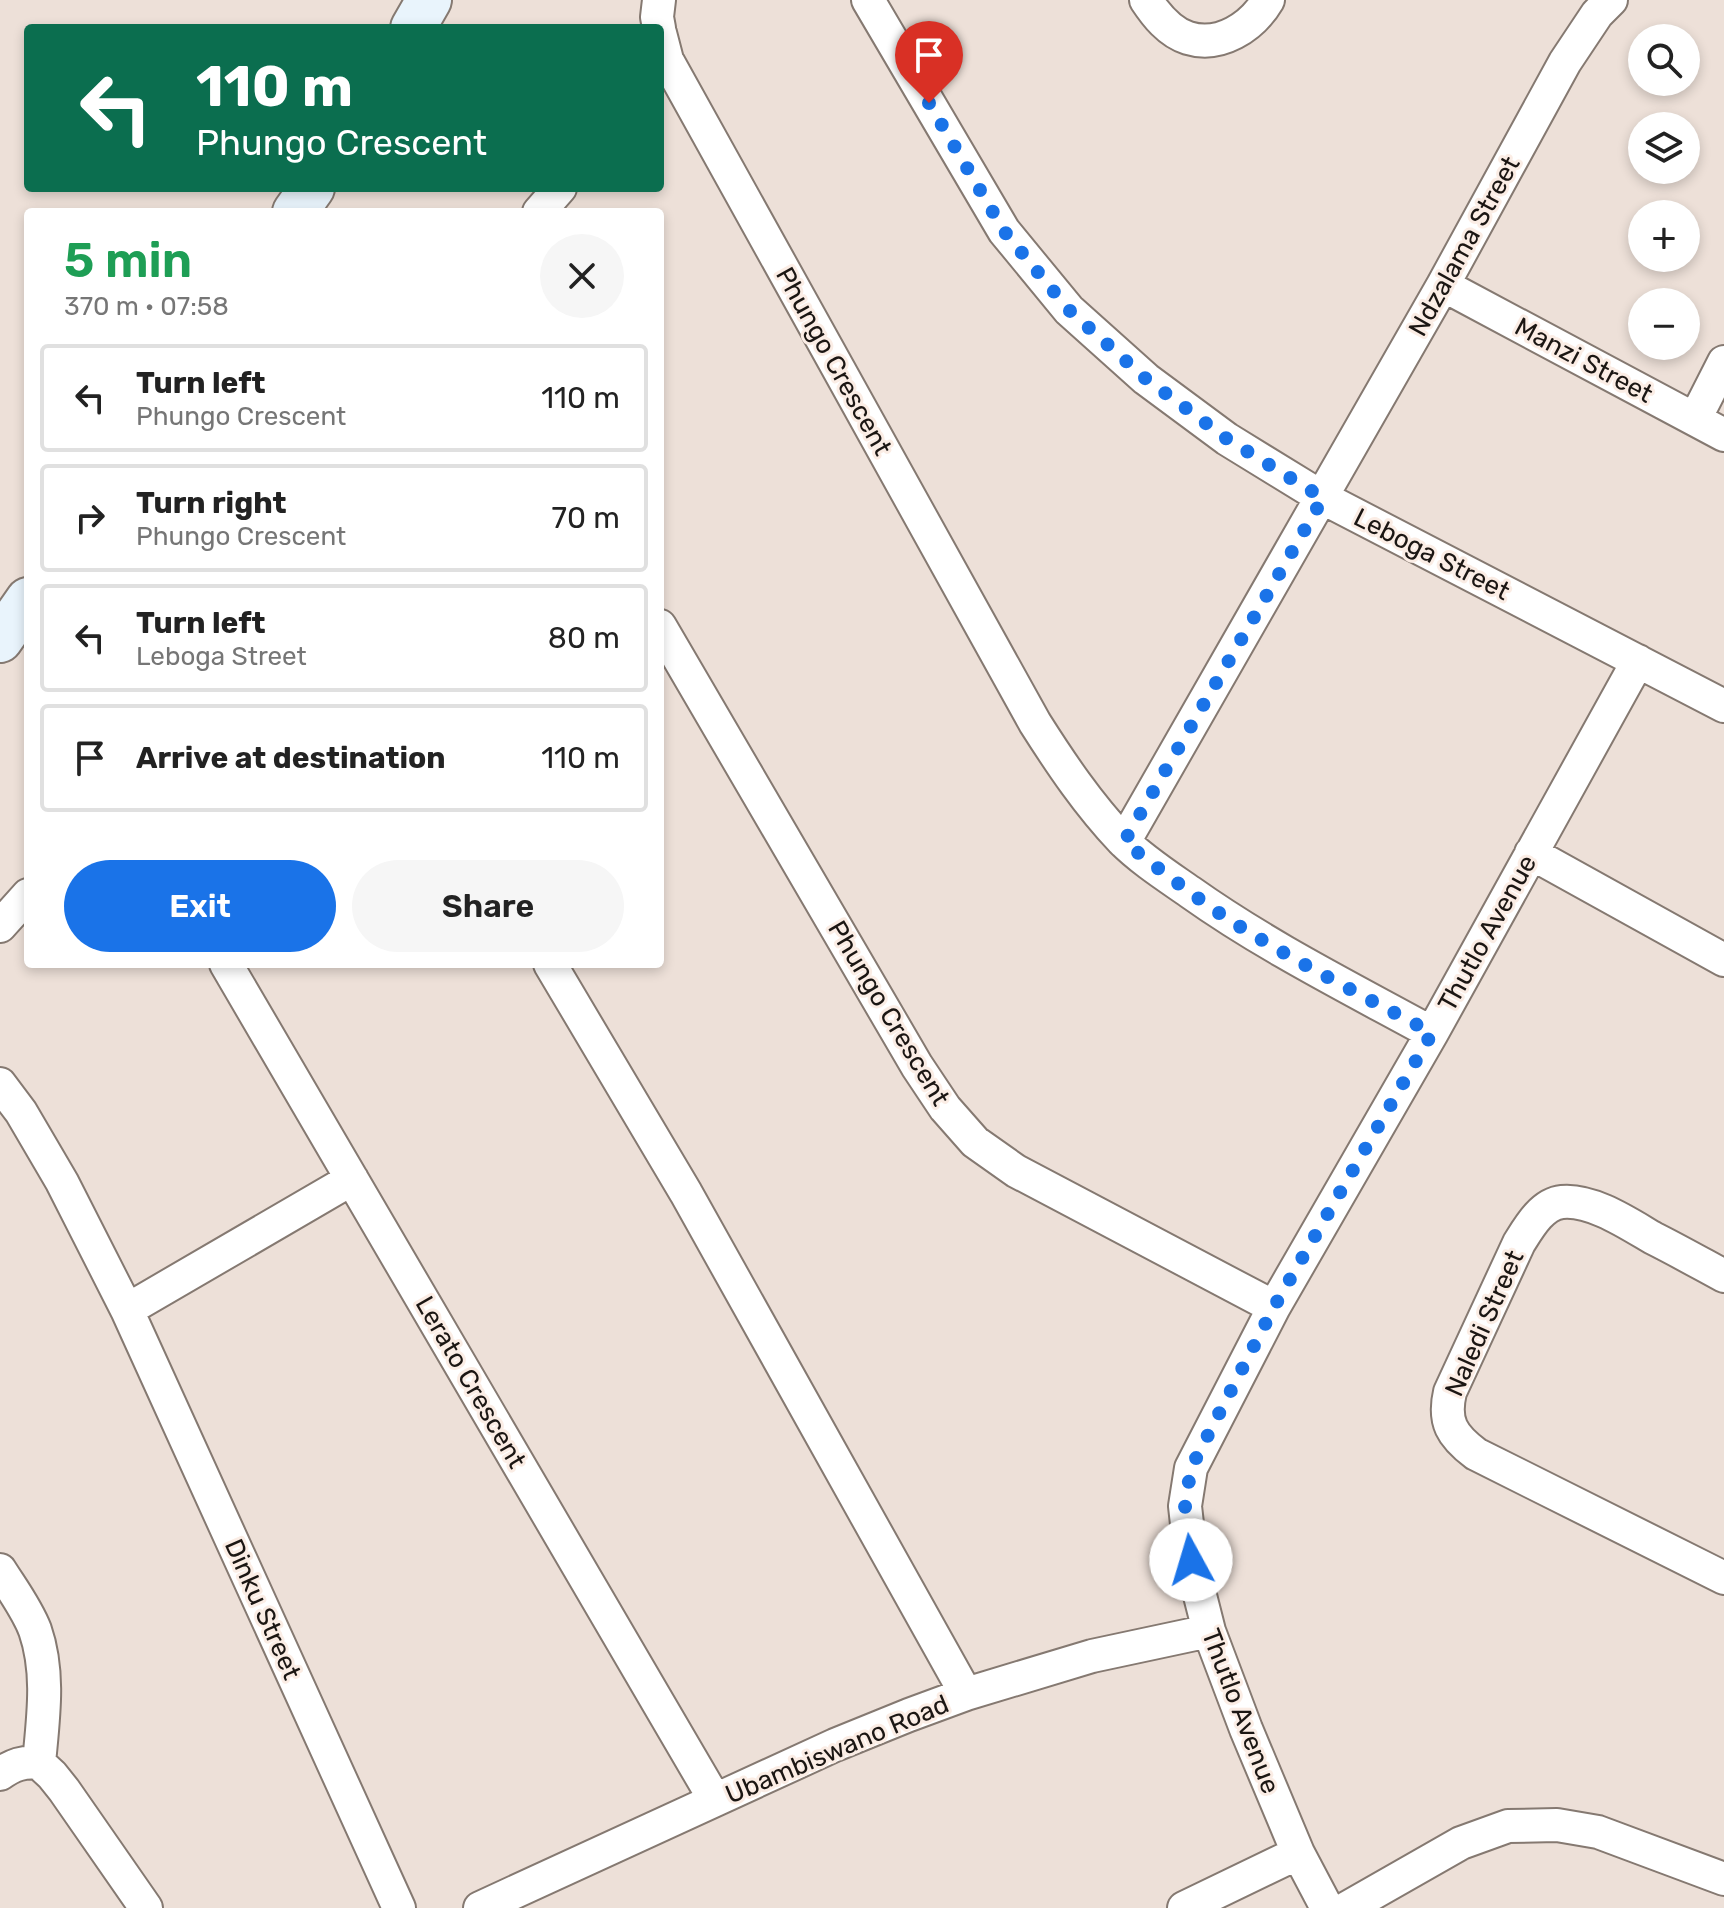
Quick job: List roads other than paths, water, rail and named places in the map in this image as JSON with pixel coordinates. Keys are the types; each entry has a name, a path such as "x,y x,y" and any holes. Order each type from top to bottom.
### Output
{"main road":[{"path":"415,24 429,0"},
{"path":"0,640 24,606"}],"street":[{"name":"Phungo Crescent","path":"658,24 659,0"},
{"name":"Leboga Street","path":"868,0 1004,231 1069,310 1146,379 1227,439 1323,498 1724,706"},
{"path":"1146,0 1159,19 1171,29 1188,38 1206,39 1228,35 1246,27 1268,0"},
{"name":"Ndzalama Street","path":"1323,498 1595,5"},
{"name":"Phungo Crescent","path":"664,52 1035,723 1090,803 1124,842 1227,918 1284,953 1432,1033"},
{"path":"542,208 556,192"},
{"name":"Manzi Street","path":"1443,285 1724,435"},
{"path":"1695,419 1724,362"},
{"path":"1124,842 1323,498"},
{"name":"Phungo Crescent","path":"664,633 917,1066 945,1108 975,1142 1016,1171 1274,1307"},
{"name":"Thutlo Avenue","path":"1327,1908 1298,1853 1209,1631 1191,1560 1185,1506 1191,1468 1274,1307 1432,1033 1638,661"},
{"path":"1531,853 1724,960"},
{"path":"0,926 24,899"},
{"name":"Lerato Crescent","path":"228,968 715,1800"},
{"path":"552,968 686,1193 966,1694"},
{"name":"Dinku Street","path":"0,1084 21,1112 62,1182 127,1310 399,1908"},
{"path":"127,1310 352,1179"},
{"name":"Naledi Street","path":"1722,1577 1476,1454 1459,1441 1450,1427 1447,1407 1450,1392 1519,1243 1546,1208 1562,1202 1604,1211 1724,1276"},
{"path":"0,1570 35,1629 43,1660 45,1695 39,1763"},
{"name":"Ubambiswano Road","path":"480,1908 835,1745 966,1694 1092,1656 1209,1631"},
{"path":"0,1774 13,1765 39,1763 64,1790 146,1908"},
{"path":"1347,1908 1461,1843 1508,1826 1557,1825 1598,1832 1724,1879"},
{"path":"1184,1908 1298,1853"}]}
